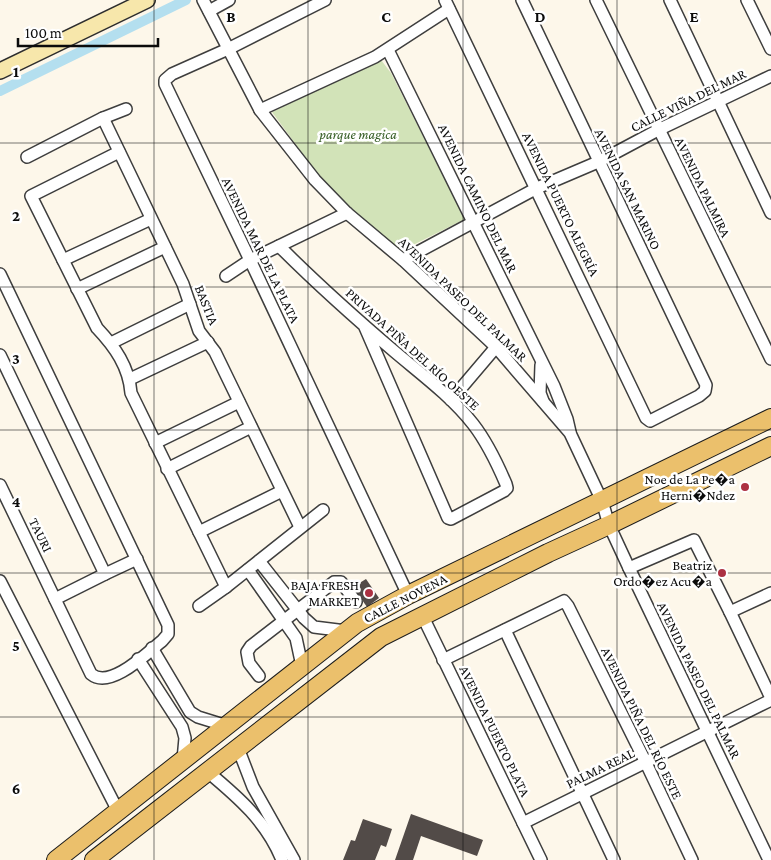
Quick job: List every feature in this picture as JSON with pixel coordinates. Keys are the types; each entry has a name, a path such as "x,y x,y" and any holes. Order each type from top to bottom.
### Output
{"main road":[{"name":"CALLE NOVENA","path":"56,860 346,631 378,610 771,418"},
{"name":"CALLE NOVENA","path":"94,860 375,642 422,615 771,446"},
{"path":"118,811 132,830"}],"street":[{"path":"0,71 147,0"},
{"path":"206,5 229,0"},
{"name":"AVENIDA MAR DE LA PLATA","path":"325,0 228,49 172,74 165,80 165,84 408,595"},
{"name":"AVENIDA SAN MARINO","path":"522,0 706,385 705,391 650,421"},
{"name":"AVENIDA PALMIRA","path":"596,0 771,359"},
{"path":"670,0 771,213"},
{"path":"747,0 771,50"},
{"name":"AVENIDA PASEO DEL PALMAR","path":"206,5 260,110 315,180 347,214 404,260 496,347 521,374 544,405 570,434 602,500 608,525 769,860"},
{"path":"260,110 388,50 447,5"},
{"name":"AVENIDA PUERTO ALEGRÍA","path":"447,5 537,188 642,409 650,421"},
{"name":"AVENIDA CAMINO DEL MAR","path":"388,50 541,360 567,419 570,434"},
{"name":"CALLE VIÑA DEL MAR","path":"404,260 537,188 598,162 658,130 771,76"},
{"path":"27,156 126,108"},
{"name":"BASTIA","path":"102,118 183,284 200,331 215,352 300,527"},
{"path":"119,152 31,196 97,328 118,354 130,379 131,393 226,587"},
{"path":"226,276 250,260 347,214"},
{"path":"63,260 151,219"},
{"name":"PRIVADA PIÑA DEL RÍO OESTE","path":"279,246 307,274 451,400 473,424 490,449 507,488 451,519 448,518 364,325"},
{"path":"77,290 165,247"},
{"path":"0,274 168,625 168,634 138,659 182,727 185,738 183,760"},
{"path":"111,343 190,304"},
{"path":"130,379 208,342"},
{"path":"451,400 496,347"},
{"path":"0,355 105,574"},
{"path":"521,374 528,376 534,374 539,369 541,360"},
{"name":"AVENIDA CAMINO DEL MAR","path":"541,360 540,393 544,405"},
{"path":"155,443 239,402"},
{"path":"167,468 251,427"},
{"name":"TAURI","path":"0,485 91,674 94,677 105,679 116,676 138,659"},
{"path":"199,532 282,491"},
{"path":"199,606 248,570 323,510"},
{"path":"629,568 694,540 771,699"},
{"path":"56,599 137,559"},
{"path":"259,561 297,610 314,628 346,631"},
{"path":"248,570 296,638 302,666"},
{"path":"0,581 118,811"},
{"path":"259,676 249,663 247,652 250,646 297,610 334,582 341,582 356,602"},
{"path":"730,612 771,592"},
{"name":"AVENIDA PIÑA DEL RÍO ESTE","path":"505,630 564,601 646,763 692,860"},
{"name":"AVENIDA PUERTO PLATA","path":"422,615 541,860"},
{"path":"443,660 505,630 614,860"},
{"path":"152,648 190,712 198,717 227,726"},
{"path":"169,708 182,699"},
{"name":"PALMA REAL","path":"523,823 771,699"},
{"path":"238,748 253,787 294,860"},
{"path":"208,772 238,797 251,811 282,860"},
{"path":"251,811 262,804"}],"green space":[{"name":"parque magica","path":"381,60 391,73 465,219 399,252 324,183 272,112"}],"building":[{"name":"BAJA FRESH MARKET","path":"366,579 379,598 367,607 353,587"},
{"path":"411,814 483,840 477,856 421,836 413,860 395,860"},
{"path":"363,819 392,829 386,847 381,845 375,860 343,860 351,840 355,841"}],"waterway":[{"path":"0,91 186,0"}],"place":[{"name":"Noe de La Pe�a Herni�Ndez","path":"745,487"},
{"name":"Beatriz Ordo�ez Acu�a","path":"722,573"},
{"name":"BAJA FRESH MARKET","path":"369,593"}]}
